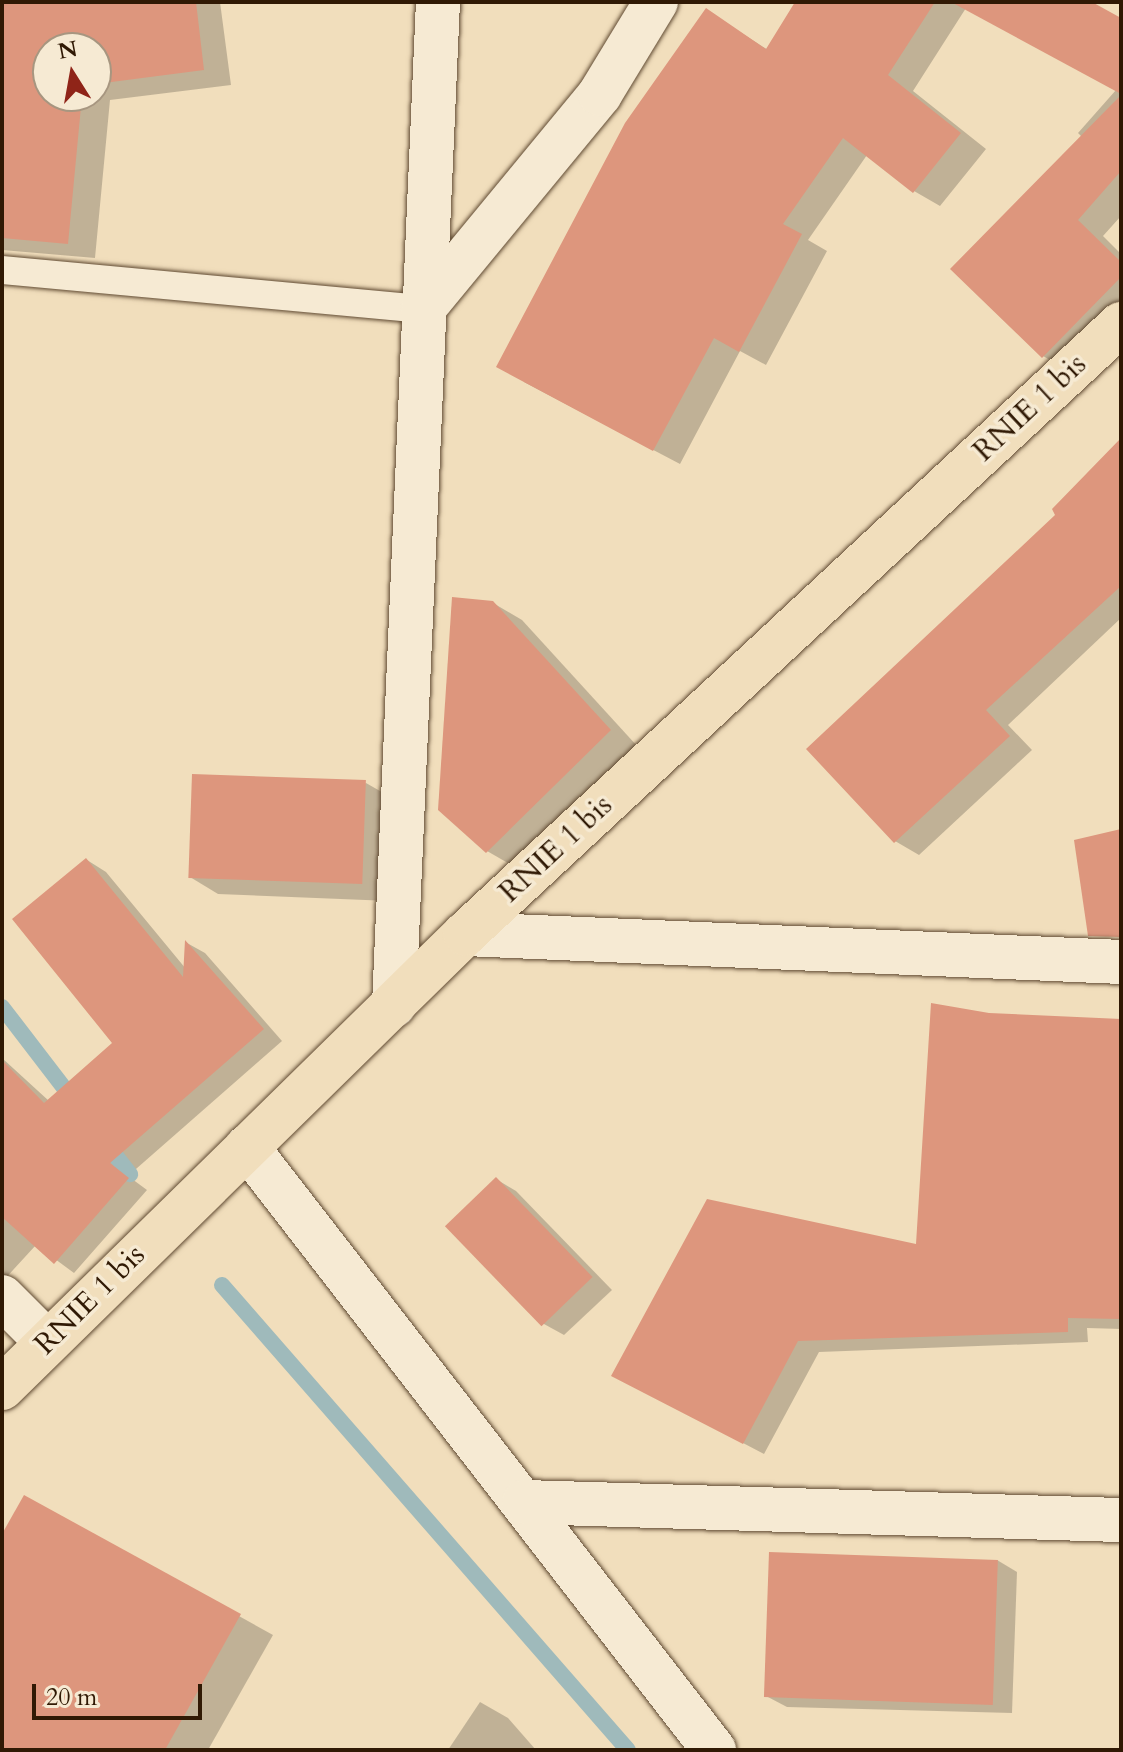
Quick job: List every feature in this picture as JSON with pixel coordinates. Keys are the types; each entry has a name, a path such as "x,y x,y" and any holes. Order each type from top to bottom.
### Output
{"main road":[{"name":"RNIE 1 bis","path":"2,1388 465,934 1121,324"}],"street":[{"path":"394,1005 438,2"},
{"path":"423,309 600,94 656,2"},
{"path":"465,934 1121,962"},
{"path":"247,1147 714,1750"},
{"path":"2,1297 47,1342"},
{"path":"524,1502 1121,1520"}],"lane":[{"path":"2,270 423,309"}],"building":[{"path":"2,2 196,2 204,70 112,82 112,32 32,32 32,112 80,112 68,244 2,238"},
{"path":"795,2 935,2 888,75 961,133 913,193 843,138 783,224 802,234 739,352 714,338 653,451 496,367 625,123 706,8 766,49"},
{"path":"951,2 1092,2 1121,18 1121,94"},
{"path":"1121,95 1121,171 1078,220 1121,262 1121,277 1042,358 950,269"},
{"path":"1121,438 1121,586 986,710 1010,736 894,843 806,749 1055,515 1052,509"},
{"path":"452,597 493,601 611,730 486,853 438,810"},
{"path":"192,774 366,780 362,884 188,878"},
{"path":"1121,829 1121,937 1088,936 1074,840"},
{"path":"86,858 183,977 185,940 264,1029 110,1163 129,1178 54,1264 2,1217 2,1060 44,1103 112,1043 12,919"},
{"path":"931,1003 989,1013 1121,1019 1121,1319 1068,1318 1068,1332 798,1341 743,1444 611,1376 707,1199 916,1244"},
{"path":"496,1177 593,1277 541,1326 445,1226"},
{"path":"24,1495 241,1614 165,1750 2,1750 2,1534"},
{"path":"769,1552 998,1560 993,1705 764,1697"}],"waterway":[{"path":"2,1007 74,1101"},
{"path":"105,1142 130,1174"},
{"path":"222,1285 628,1750"}]}
